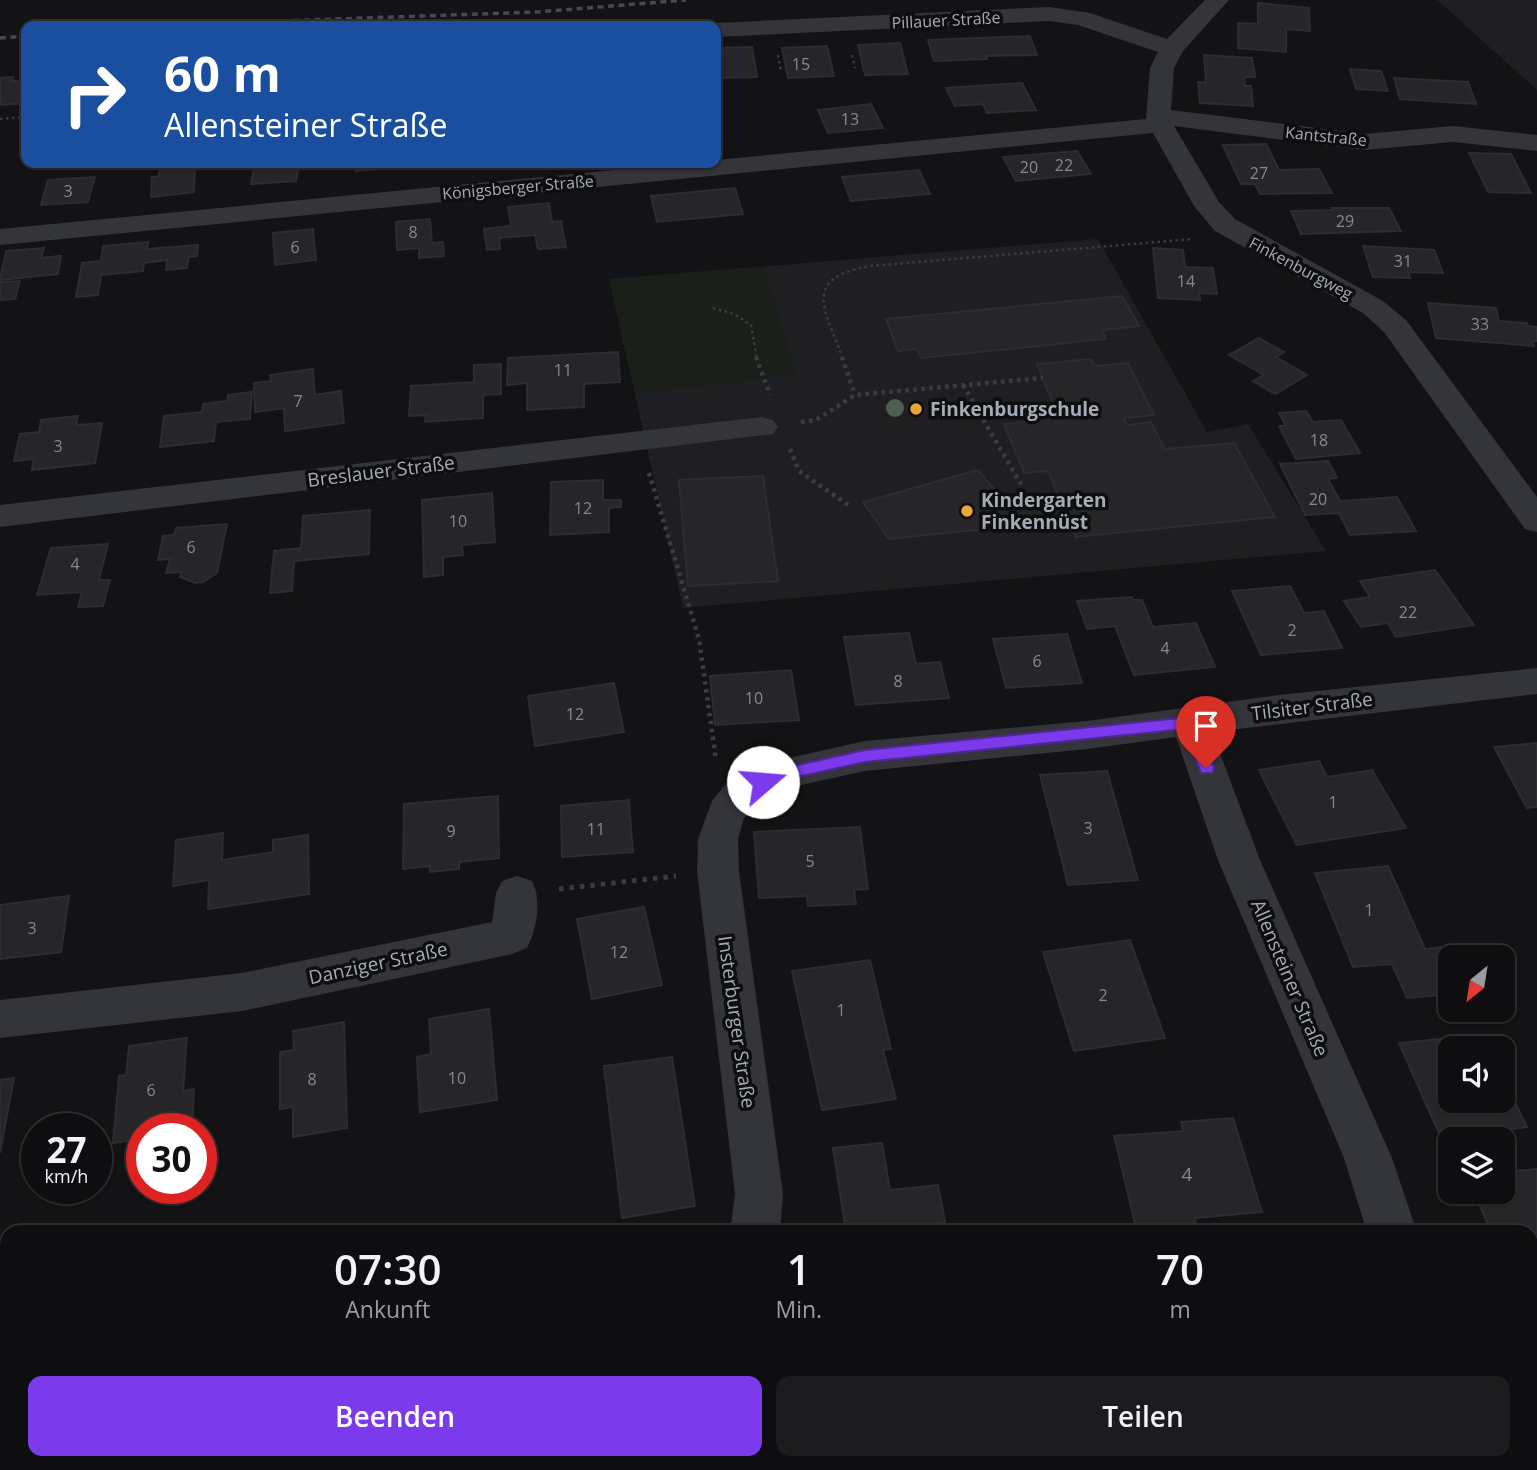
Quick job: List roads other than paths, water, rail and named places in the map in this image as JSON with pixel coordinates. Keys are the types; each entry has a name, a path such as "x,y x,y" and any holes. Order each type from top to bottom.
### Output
{"street":[{"path":"1159,120 1162,68 1172,49 1195,20 1218,0"},
{"name":"Pillauer Straße","path":"721,30 1049,14 1082,18 1172,49"},
{"name":"Kantstraße","path":"1159,120 1364,142 1453,134 1537,143"},
{"name":"Finkenburgweg","path":"1159,120 1208,206 1225,225 1373,307 1395,326 1537,521"},
{"name":"Königsberger Straße","path":"721,164 1159,120"},
{"name":"Königsberger Straße","path":"0,237 684,168"},
{"name":"Breslauer Straße","path":"0,516 762,427"},
{"name":"Tilsiter Straße","path":"726,812 745,789 780,775 865,756 1190,723 1279,709 1537,681"},
{"name":"Allensteiner Straße","path":"1190,723 1239,860 1368,1158 1390,1225"},
{"name":"Insterburger Straße","path":"726,812 718,839 718,871 759,1194 756,1225"},
{"name":"Danziger Straße","path":"0,1019 242,992 512,936 517,893"}],"railway":[{"path":"279,21 537,12 686,0"},
{"path":"0,38 21,36"}],"place":[{"name":"Finkenburgschule","path":"916,409"},
{"name":"Kindergarten Finkennüst","path":"967,511"}]}
